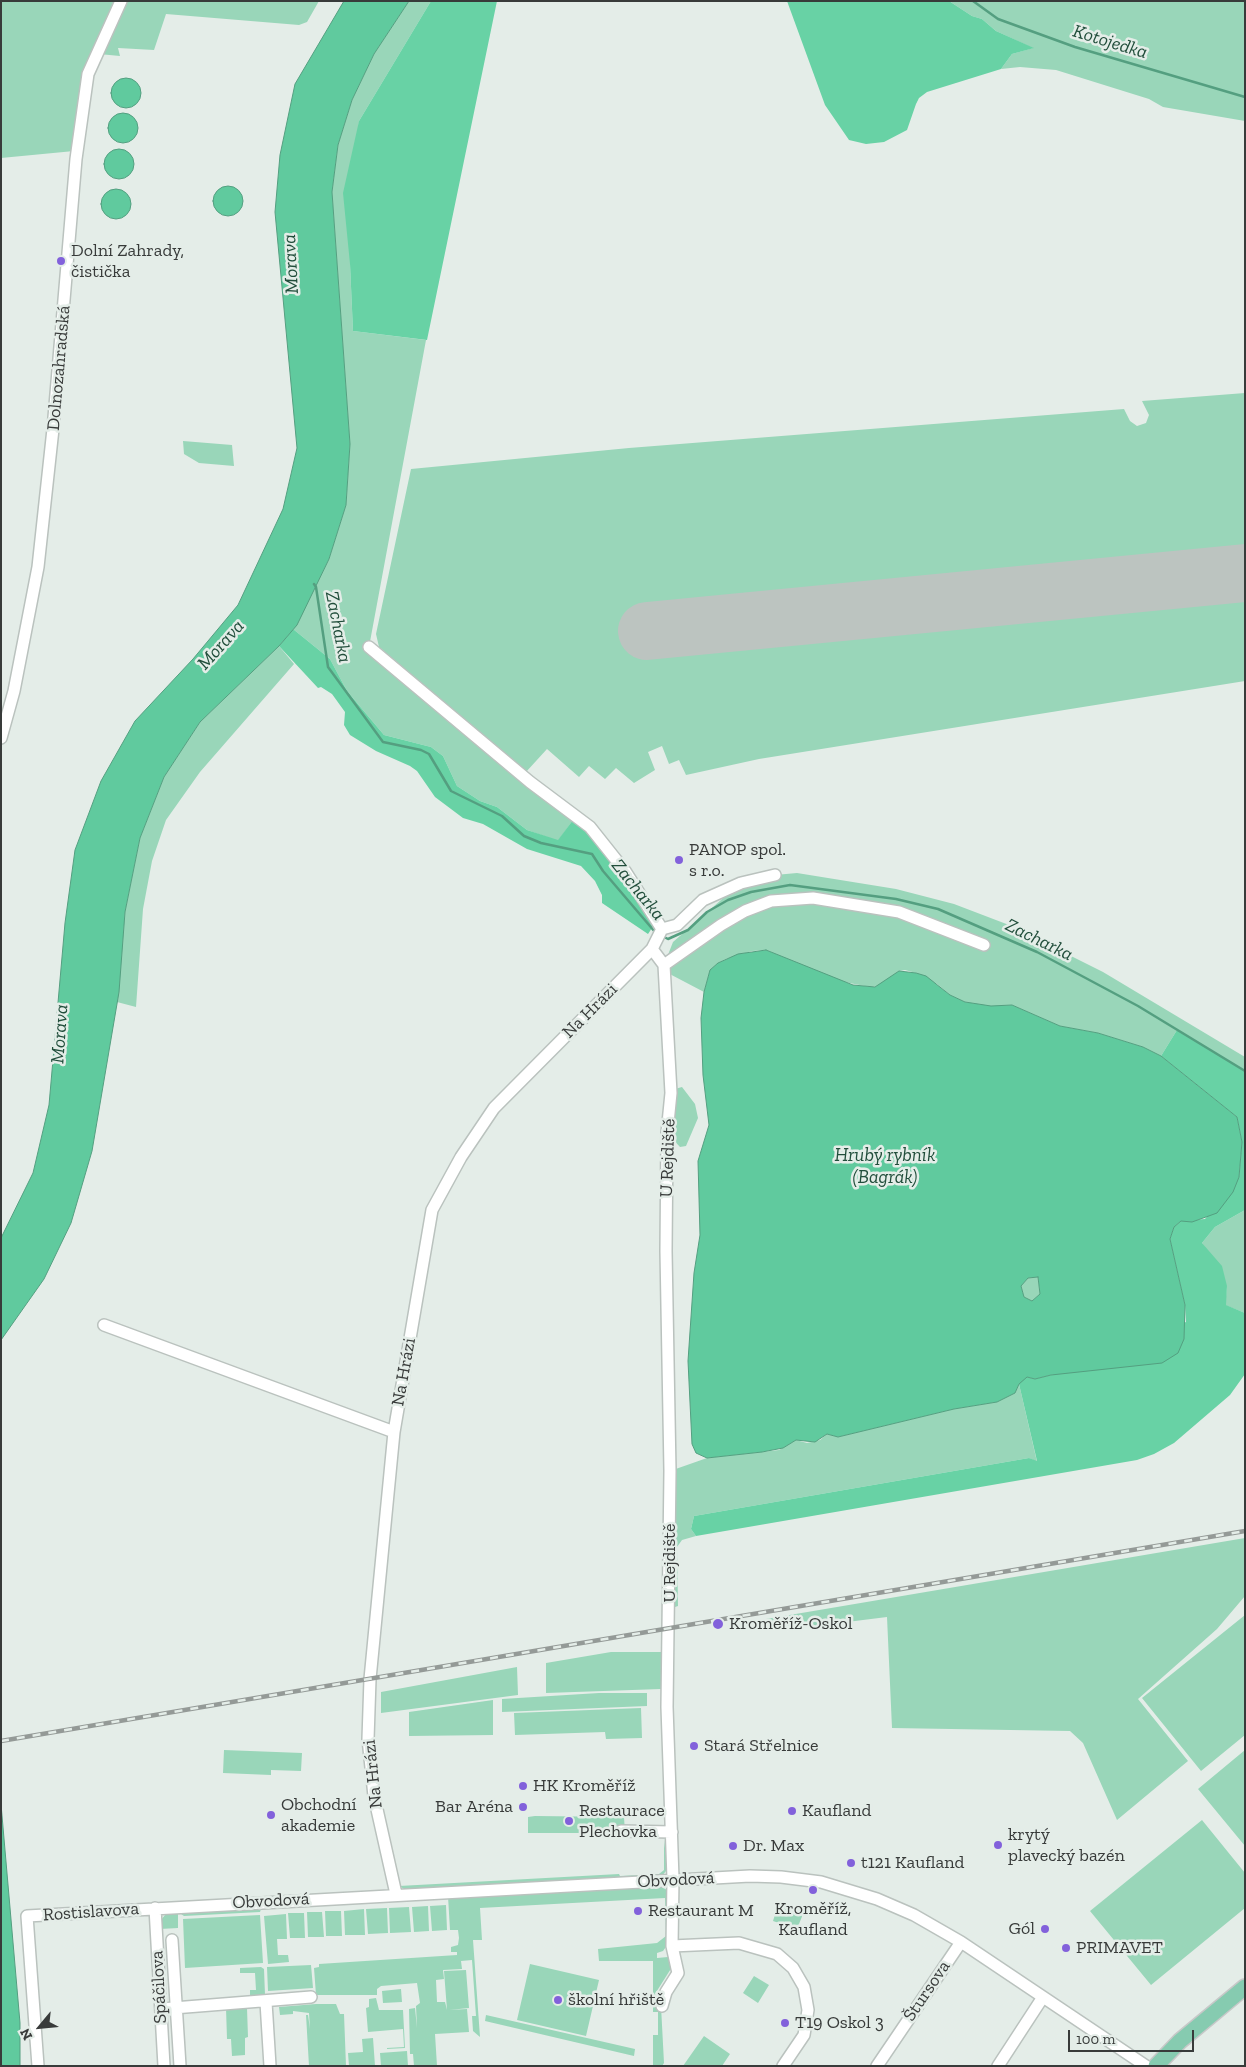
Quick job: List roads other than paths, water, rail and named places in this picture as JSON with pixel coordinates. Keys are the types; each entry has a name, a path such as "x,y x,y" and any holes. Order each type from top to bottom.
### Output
{"main road":[{"path":"1156,2066 1180,2040 1245,1987"}],"street":[{"name":"Dolnozahradská","path":"1,738 14,691 38,566 53,428 76,160 88,74 121,1"},
{"path":"369,647 530,782 590,828 625,871 661,930 677,925 704,900 741,883 775,875"},
{"path":"654,945 664,965 745,912 771,901 813,898 899,912 984,945"},
{"name":"Na Hrázi","path":"396,1894 375,1803 368,1739 370,1674 394,1432 432,1210 452,1172 494,1108 654,945 661,930"},
{"name":"U Rejdiště","path":"662,2006 666,1992 678,1973 672,1946 673,1879 667,1707 670,1471 666,1251 667,1133 671,1093 664,965"},
{"path":"104,1324 394,1432"},
{"path":"621,1831 672,1832"},
{"name":"Obvodová","path":"155,1908 673,1879 781,1877 821,1882 901,1908 961,1942 1146,2066"},
{"name":"Rostislavova","path":"38,2066 27,1916 155,1908"},
{"name":"Spáčilova","path":"155,1908 164,2066"},
{"name":"Spáčilova","path":"172,1940 180,2066"},
{"name":"Štursova","path":"877,2066 961,1942"},
{"path":"672,1946 739,1943 777,1954 793,1968 804,1987 808,2010 804,2035 783,2066"},
{"path":"161,2008 266,2002 311,1997"},
{"path":"998,2066 1043,1997"},
{"path":"266,2002 270,2066"}],"water":[{"name":"Morava","path":"344,1 409,1 374,54 352,100 338,145 332,192 350,444 346,505 329,559 297,625 279,646 200,722 164,777 140,838 125,912 119,992 92,1151 71,1223 44,1279 1,1340 1,1238 33,1173 49,1105 65,923 75,850 101,781 135,721 193,659 238,605 283,509 297,448 275,212 280,155 295,84"},
{"path":"126,78 137,82 141,93 137,104 126,108 115,104 111,93 115,82"},
{"path":"123,113 134,117 138,128 134,139 123,143 112,139 108,128 112,117"},
{"path":"119,149 130,153 134,164 130,175 119,179 108,175 104,164 108,153"},
{"path":"228,186 239,190 243,201 239,212 228,216 217,212 213,201 217,190"},
{"path":"116,189 127,193 131,204 127,215 116,219 105,215 101,204 105,193"},
{"name":"Hrubý rybník (Bagrák)","path":"766,950 853,985 875,987 899,971 926,976 950,995 965,1002 991,1006 1012,1005 1060,1026 1098,1033 1143,1047 1161,1056 1237,1117 1242,1142 1239,1177 1233,1192 1217,1213 1192,1222 1181,1221 1174,1227 1170,1239 1185,1305 1184,1339 1178,1353 1162,1363 1051,1375 1035,1379 1027,1377 1019,1384 1015,1393 997,1402 954,1409 838,1437 827,1434 815,1442 796,1440 783,1448 707,1458 696,1453 692,1444 688,1361 694,1273 700,1235 698,1161 709,1125 703,1075 701,1018 704,992 710,970 718,963 738,954","holes":["1038,1277 1040,1294 1032,1301 1024,1297 1021,1286 1028,1278"]},
{"path":"1,1804 20,2023 20,2066 1,2066"}],"waterway":[{"name":"Kotojedka","path":"973,1 998,19 1075,47 1245,97"},
{"name":"Zacharka","path":"314,584 328,667 383,742 421,750 429,754 451,791 502,816 524,836 541,843 592,854 603,871 655,932"},
{"name":"Zacharka","path":"662,936 668,939 688,930 707,912 728,900 751,892 790,885 896,899 938,909 1037,952 1138,1006 1245,1071"}],"railway":[{"path":"1,1741 1245,1531"}],"place":[{"name":"Dolní Zahrady, čistička","path":"61,261"},
{"name":"PANOP spol. s r.o.","path":"679,860"},
{"name":"Kroměříž-Oskol","path":"718,1624"},
{"name":"Stará Střelnice","path":"694,1746"},
{"name":"HK Kroměříž","path":"523,1786"},
{"name":"Bar Aréna","path":"523,1807"},
{"name":"Kaufland","path":"792,1811"},
{"name":"Obchodní akademie","path":"271,1815"},
{"name":"Restaurace Plechovka","path":"569,1821"},
{"name":"krytý plavecký bazén","path":"998,1845"},
{"name":"Dr. Max","path":"733,1846"},
{"name":"t121 Kaufland","path":"851,1863"},
{"name":"Kroměříž, Kaufland","path":"813,1890"},
{"name":"Restaurant M","path":"638,1911"},
{"name":"Gól","path":"1045,1929"},
{"name":"PRIMAVET","path":"1066,1948"},
{"name":"školní hřiště","path":"558,2000"},
{"name":"T19 Oskol 3","path":"785,2023"}]}
